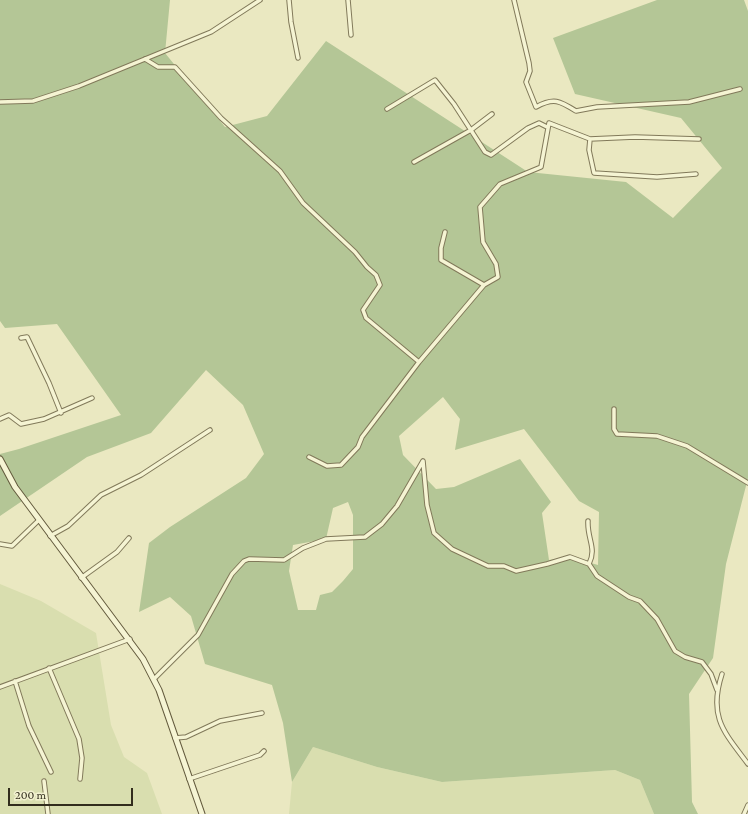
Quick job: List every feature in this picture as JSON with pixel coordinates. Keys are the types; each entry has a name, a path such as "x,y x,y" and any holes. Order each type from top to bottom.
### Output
{"street":[{"path":"289,0 291,22 298,58"},
{"path":"348,0 351,35"},
{"path":"514,0 530,64 530,71 526,82 536,107 547,101 561,102 576,111 597,107 689,102 740,88"},
{"path":"0,102 33,101 79,86 211,32 258,1"},
{"path":"146,59 158,67 175,67 221,118 280,171 303,203 355,252 366,267 376,275 380,285 363,310 366,318 419,362"},
{"path":"387,109 435,80 454,104 485,152 490,155 528,128 539,123 547,127"},
{"path":"414,162 470,130 492,114"},
{"path":"309,457 327,466 341,466 358,447 362,436 419,362 484,286 498,277 496,264 483,242 480,207 500,184 541,167 547,127 549,123 590,139 635,137 699,139"},
{"path":"590,139 589,150 594,173 657,177 696,174"},
{"path":"445,232 441,248 441,260 484,286"},
{"path":"21,338 27,337 36,354 61,413"},
{"path":"0,419 9,415 21,424 44,419 61,413 92,398"},
{"path":"614,408 614,429 617,434 657,436 687,446 748,483"},
{"path":"50,536 68,526 101,495 135,478 210,430"},
{"path":"0,459 15,487 81,578 130,639 154,679 202,814"},
{"path":"154,679 198,635 232,574 244,561 249,559 284,560 303,548 326,539 365,537 382,524 397,506 423,461 427,505 434,534 452,549 488,566 504,566 516,571 570,557 589,564 597,576 629,597 640,601 657,619 675,651 685,657 702,662 711,674 717,690 720,721 723,732 748,764"},
{"path":"0,544 12,546 39,520"},
{"path":"588,521 588,529 594,555 589,564"},
{"path":"81,578 117,552 129,538"},
{"path":"0,687 130,639"},
{"path":"49,668 79,739 82,758 80,779"},
{"path":"717,690 722,674"},
{"path":"15,681 29,726 51,772"},
{"path":"175,738 186,737 220,721 262,713"},
{"path":"189,779 260,755 264,751"},
{"path":"44,781 48,814"},
{"path":"744,814 748,805"}],"green space":[{"path":"0,0 170,0 165,53 225,127 267,116 326,41 528,172 626,182 673,218 722,168 681,118 575,94 553,38 657,0 744,0 748,11 748,478 726,564 713,658 689,694 692,802 698,814 654,814 640,780 615,770 442,782 377,767 313,747 292,782 283,723 272,685 205,664 191,616 170,597 139,612 149,543 170,527 246,478 264,454 243,405 206,370 151,433 87,457 0,516 0,454 121,415 57,324 5,328 0,321","holes":["443,397 460,419 455,450 524,429 579,501 599,512 598,565 570,557 549,560 542,513 551,502 520,459 454,487 436,489 403,455 399,436","348,502 353,515 353,569 332,592 320,595 316,610 298,610 289,571 293,545 326,539 333,508"]},
{"path":"0,584 41,601 96,633 111,725 124,757 147,773 162,814 0,814"},
{"path":"313,747 377,767 442,782 615,770 640,780 654,814 289,814 292,782"}]}
